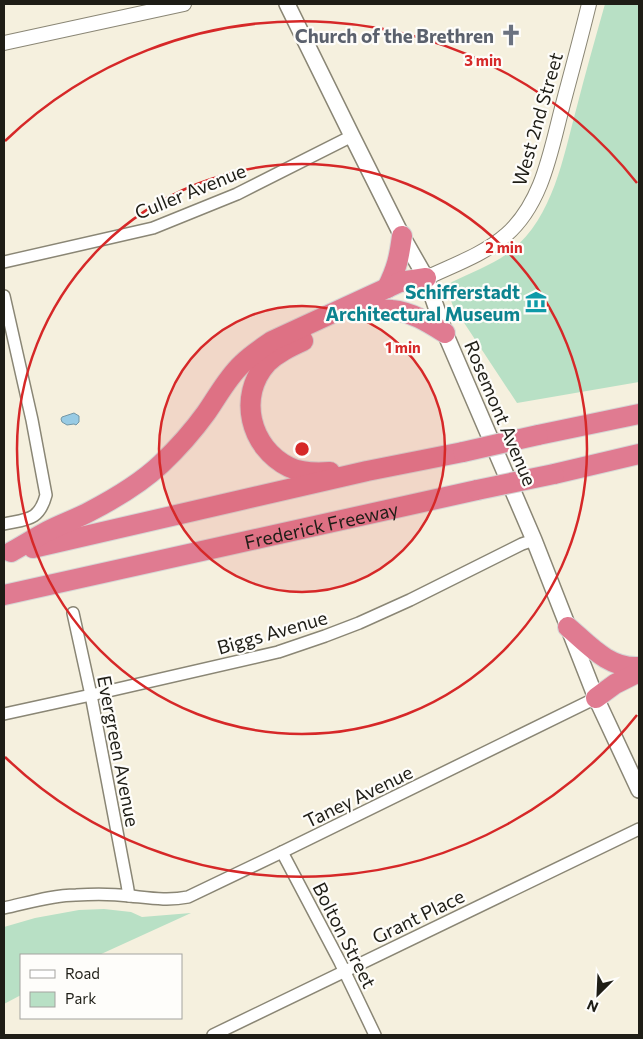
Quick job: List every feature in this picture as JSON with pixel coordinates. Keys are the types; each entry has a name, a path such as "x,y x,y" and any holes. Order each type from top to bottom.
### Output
{"highway":[{"path":"386,288 397,266 402,236"},
{"path":"7,553 44,533 88,513 137,483 178,447 232,375 255,352 272,341 386,288 400,282 426,278"},
{"path":"367,471 304,472 290,468 278,461 259,441 253,428 250,400 253,386 267,362 281,352 368,310 426,278"},
{"path":"368,310 391,309 412,315 446,333"},
{"path":"7,553 367,471 639,414"},
{"name":"Frederick Freeway","path":"4,595 639,454"},
{"path":"587,466 639,460"},
{"path":"568,627 603,658 622,665 639,667"},
{"path":"596,698 615,684 639,672"},
{"path":"596,698 639,687"}],"main road":[{"name":"Rosemont Avenue","path":"288,4 402,236 426,278 446,333 534,540 596,698 639,790"}],"street":[{"path":"4,43 184,4"},
{"name":"West 2nd Street","path":"426,278 496,244 515,227 527,212 537,193 548,160 589,4"},
{"name":"Culler Avenue","path":"4,262 153,228 237,194 352,136"},
{"path":"4,296 32,420 46,495 39,513 32,518 4,524"},
{"name":"Biggs Avenue","path":"4,714 278,652 359,623 410,600 522,544 534,540"},
{"name":"Evergreen Avenue","path":"73,613 92,695 128,896"},
{"name":"Taney Avenue","path":"4,908 74,895 128,896 157,900 188,897 596,698"},
{"name":"Grant Place","path":"213,1035 639,829"},
{"name":"Bolton Street","path":"282,852 375,1035"}],"green space":[{"path":"605,4 639,4 639,382 517,403 453,306 448,293 448,287 452,282 491,264 512,250 526,236 547,204 561,167"},
{"path":"104,909 131,912 142,917 191,913 101,954 20,954 20,996 4,1004 4,927 35,918 79,910"}],"water":[{"path":"74,413 79,416 79,422 76,425 67,425 62,422 62,417"}],"place":[{"name":"Church of the Brethren","path":"511,35"},
{"name":"Schifferstadt Architectural Museum","path":"536,302"}]}
